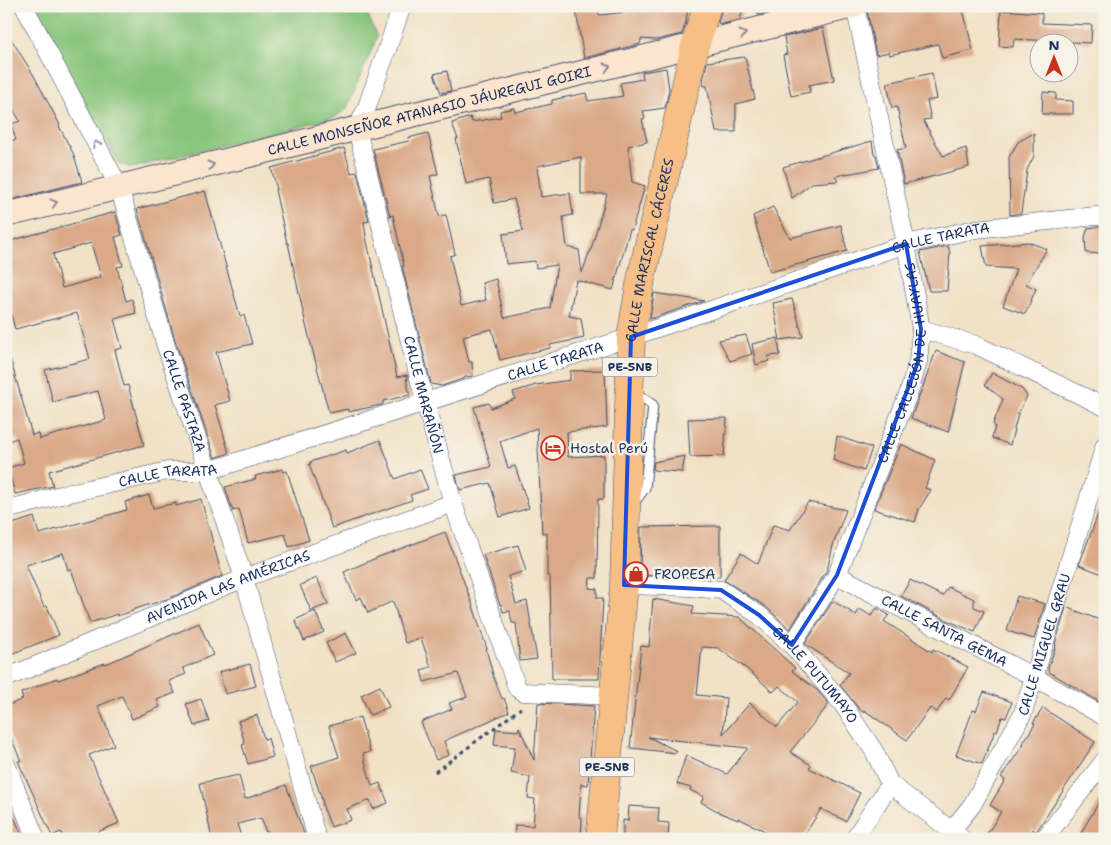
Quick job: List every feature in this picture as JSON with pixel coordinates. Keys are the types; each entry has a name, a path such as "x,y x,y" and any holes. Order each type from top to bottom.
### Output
{"highway":[{"name":"PE-5NB","path":"695,46 707,6"},
{"name":"CALLE MARISCAL CÁCERES","path":"613,696 624,585 631,337 641,278 695,46"},
{"name":"PE-5NB","path":"600,839 613,696"}],"street":[{"name":"CALLE PASTAZA","path":"24,6 119,187 166,346 244,578 317,839"},
{"path":"357,129 367,107 402,6"},
{"name":"CALLE MONSEÑOR ATANASIO JÁUREGUI GOIRI","path":"6,215 854,6"},
{"name":"CALLE CALLEJÓN DE HUAYLAS","path":"792,645 837,575 909,392 918,362 921,329 906,244 854,6"},
{"name":"CALLE MARAÑÓN","path":"357,129 425,402 453,503 516,685 523,692"},
{"name":"CALLE TARATA","path":"6,510 61,495 168,471 208,471 631,337 906,244 976,230 1105,215"},
{"path":"921,329 976,345 1105,407"},
{"name":"CALLE MIGUEL GRAU","path":"957,834 1023,713 1105,445"},
{"name":"AVENIDA LAS AMÉRICAS","path":"6,678 244,578 453,503"},
{"name":"CALLE SANTA GEMA","path":"837,575 1105,716"},
{"name":"CALLE PUTUMAYO","path":"624,585 721,590 759,615 792,645 842,702 874,751 890,784 957,834"},
{"path":"523,692 613,696"},
{"path":"1044,839 1105,760"},
{"path":"6,764 36,839"},
{"path":"854,839 890,784"}],"path":[{"path":"435,772 520,708 523,692"}],"highlighted area":[{"path":"906,244 921,329 918,362 837,575 792,645 759,615 721,590 624,585 631,337"}],"green space":[{"path":"32,6 364,6 377,37 347,108 336,117 132,168 119,164"}],"building":[{"path":"575,6 598,6 599,15 648,10 648,6 688,6 682,34 656,40 641,39 640,44 584,58"},
{"path":"722,6 744,6 740,20 723,24 718,23"},
{"path":"756,6 795,6 758,15"},
{"path":"866,6 962,6 973,50 942,58 938,44 889,55 889,52 876,55"},
{"path":"1001,10 1042,13 1042,23 1092,25 1091,43 1078,42 1078,32 1028,32 1028,40 1014,39 1013,47 999,46"},
{"path":"823,28 834,80 809,85 810,92 791,96 783,55 787,54 784,37"},
{"path":"6,31 33,74 60,125 74,155 82,182 6,201 6,141 16,140 11,124 20,121 6,97"},
{"path":"745,57 755,99 736,104 736,132 716,132 707,86 704,86 703,81 707,62"},
{"path":"666,68 669,89 665,108 643,111 645,118 642,119 647,142 628,146 632,182 645,186 632,230 630,229 613,290 576,280 569,316 581,318 584,338 550,345 550,348 500,360 492,329 463,336 469,362 472,362 473,376 465,377 442,386 431,384 402,266 404,266 393,215 390,216 373,149 409,141 408,138 428,133 438,174 430,176 439,216 446,215 455,254 450,256 461,306 486,300 482,283 496,279 504,318 550,308 557,265 536,268 535,261 506,264 503,234 523,231 514,199 494,203 489,179 466,184 456,139 458,139 452,123 470,117 472,122 501,117 500,111 514,108 515,112 552,104 552,100 586,93 588,101 623,96 620,83 643,79 642,72","holes":["581,157 581,194 607,194 590,253 582,273 579,250 567,247 563,217 573,215 570,193 541,197 537,166"]},
{"path":"447,71 451,91 441,93 434,74"},
{"path":"932,73 937,99 927,101 931,119 923,120 943,156 966,148 969,167 904,184 897,150 906,148 897,107 892,108 887,83"},
{"path":"1043,92 1056,93 1056,100 1073,101 1073,114 1042,114"},
{"path":"1034,133 1034,156 1027,170 1021,213 1010,215 1009,157 1018,142"},
{"path":"872,141 874,155 876,155 879,168 835,176 838,181 812,183 792,198 783,167"},
{"path":"344,148 351,173 357,172 369,221 364,222 366,237 397,377 407,375 408,380 406,379 410,395 383,401 381,405 348,412 348,409 329,413 306,325 271,168"},
{"path":"205,191 240,316 244,315 252,344 216,352 230,401 215,405 229,453 215,458 176,343 137,209"},
{"path":"773,207 790,238 841,225 847,251 770,272 753,216"},
{"path":"115,212 122,235 115,237 123,266 117,267 126,301 132,299 136,313 114,319 122,348 115,350 124,386 128,385 144,445 49,471 53,486 15,494 8,468 24,463 17,438 6,442 6,359 10,358 32,435 38,433 39,439 106,420 98,391 53,402 45,370 90,359 77,313 15,329 6,297 6,242","holes":["91,243 101,277 62,288 53,254"]},
{"path":"1105,226 1105,254 1086,253 1085,237 1088,228"},
{"path":"1028,242 1047,249 1026,284 1036,289 1025,314 1003,306 1016,269 986,267 982,246"},
{"path":"948,246 950,253 947,291 929,291 920,252"},
{"path":"654,293 704,301 650,319"},
{"path":"792,299 803,337 780,340 773,303"},
{"path":"746,335 752,354 730,361 719,340"},
{"path":"778,338 780,355 768,356 769,361 756,365 752,344"},
{"path":"936,351 965,362 948,432 911,418"},
{"path":"605,370 607,427 567,432 568,457 604,455 604,499 598,499 597,578 590,578 589,588 597,589 597,598 603,598 599,679 552,679 550,576 547,576 547,533 542,533 537,428 500,441 508,468 515,466 529,508 500,517 490,483 460,490 456,475 491,467 474,407 489,403 491,408 515,399 513,392 536,385 570,380 570,371"},
{"path":"992,373 1022,389 1027,396 1018,414 1010,445 992,438 995,426 993,424 1003,399 985,385"},
{"path":"727,418 724,456 690,457 688,419"},
{"path":"837,436 872,448 864,471 833,460"},
{"path":"380,440 395,479 420,469 428,489 410,495 412,500 332,528 309,464 311,464 310,462 346,450 347,453"},
{"path":"901,444 935,460 925,488 931,490 919,509 915,522 874,509"},
{"path":"685,456 682,472 653,470 654,462"},
{"path":"283,469 283,472 287,471 309,540 289,547 285,534 248,543 239,509 233,511 225,487 256,479 255,476"},
{"path":"149,495 153,508 176,503 176,506 201,499 222,576 167,599 90,623 71,569 68,570 63,553 26,565 44,607 47,606 59,635 6,656 6,526 34,517 39,534 127,510 125,502"},
{"path":"1105,498 1105,575 1079,565"},
{"path":"808,502 846,510 834,542 827,570 790,629 765,606 724,580 741,553 758,564 773,525 790,530"},
{"path":"720,526 720,577 640,575 641,527"},
{"path":"445,532 472,603 494,678 509,712 444,741 449,755 436,760 421,722 452,709 449,703 467,697 458,673 424,682 421,670 431,667 421,638 405,643 393,601 368,613 361,597 356,600 344,572"},
{"path":"518,545 526,571 508,576 516,604 527,601 537,659 520,661 516,623 512,623 510,611 503,612 483,555"},
{"path":"317,578 328,604 311,611 300,585"},
{"path":"910,580 943,596 948,587 974,599 974,607 984,611 975,632 901,596"},
{"path":"1017,596 1045,604 1034,639 1007,631"},
{"path":"653,599 694,606 692,614 739,617 795,668 792,671 817,690 829,704 790,752 811,765 809,768 860,793 846,821 821,809 802,839 781,839 738,818 738,820 721,813 701,802 704,797 690,790 691,788 677,784 686,755 727,774 748,748 648,737 677,751 676,753 630,748 641,646 649,647","holes":["702,647 718,648 747,669 773,692 779,686 798,702 777,727 750,703 723,734 726,698 697,695"]},
{"path":"833,601 856,615 860,609 871,616 877,608 889,615 884,621 932,652 933,649 968,667 949,700 946,698 937,712 930,708 907,740 864,710 863,712 859,709 840,685 849,673 805,644"},
{"path":"1066,607 1105,622 1105,705 1049,672 1048,668"},
{"path":"315,611 324,632 304,641 295,620"},
{"path":"199,623 213,655 183,668 186,674 169,681 175,693 157,700 160,707 132,719 122,696 98,706 114,745 89,755 119,823 81,839 64,839 61,832 52,836 18,761 21,761 6,726 6,706 23,699 21,693 57,678 58,680 106,664"},
{"path":"346,633 356,653 335,662 326,643"},
{"path":"250,664 256,686 225,694 219,672"},
{"path":"380,686 389,707 370,715 361,695"},
{"path":"984,692 1012,702 1006,718 1002,717 997,731 995,731 982,764 956,755 973,710 976,711"},
{"path":"201,699 209,721 194,726 186,704"},
{"path":"538,703 594,706 588,785 581,784 579,817 582,818 581,839 514,839 515,825 533,826 535,799 528,798 530,777 511,773 515,747 494,745 496,729 518,731 519,727 534,760"},
{"path":"1043,708 1095,742 1036,832 1033,829 1027,839 984,839 1001,812 990,805 1005,780 1001,777 1024,744 1035,724 1033,723"},
{"path":"257,715 264,739 268,738 273,757 248,764 242,745 245,744 238,721"},
{"path":"360,717 370,752 363,754 372,786 380,783 388,803 373,809 370,800 347,809 351,820 331,827 311,766 339,757 329,726"},
{"path":"239,775 245,799 286,785 306,839 271,839 269,832 266,832 261,818 237,824 242,839 212,839 200,783"},
{"path":"1105,792 1105,839 1078,839 1085,826"},
{"path":"6,800 24,839 6,839"},
{"path":"629,806 659,808 658,822 669,823 668,839 623,839 623,820 628,821"}],"place":[{"name":"Hostal Perú","path":"553,448"},
{"name":"FROPESA","path":"636,574"}]}
